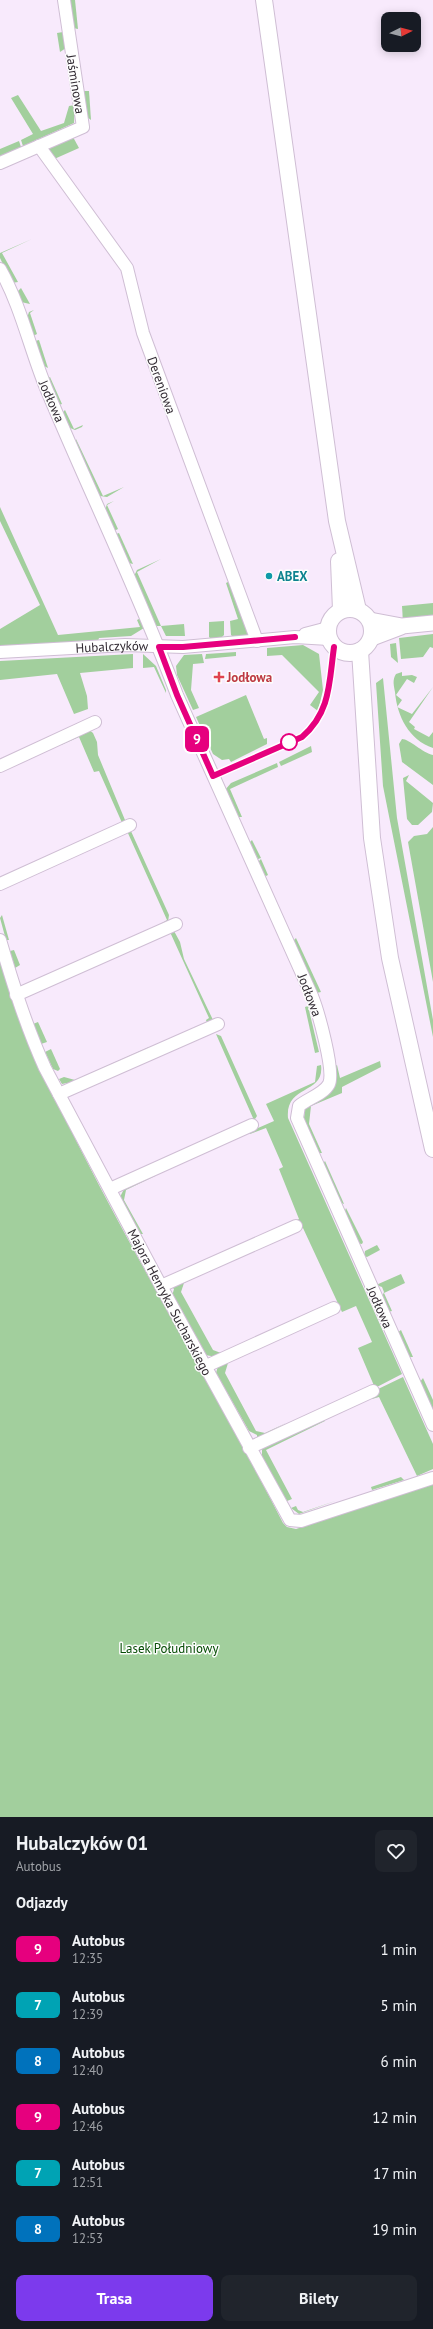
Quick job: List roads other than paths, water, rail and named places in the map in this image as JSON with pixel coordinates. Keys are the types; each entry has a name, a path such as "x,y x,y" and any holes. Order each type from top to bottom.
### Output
{"main road":[{"path":"264,0 337,522 341,610"},
{"path":"337,522 358,610 370,620 372,638 366,647 353,652 334,647 328,633 332,617 341,610 358,610"},
{"path":"353,652 363,715 372,838 390,958 433,1149"}],"street":[{"name":"Jaśminowa","path":"0,163 83,127 64,0"},
{"name":"Dereniowa","path":"39,146 125,263 143,333 257,641"},
{"name":"Jodłowa","path":"0,269 13,296 46,389 159,647 177,695 314,1000 323,1034 330,1079 326,1088 299,1106 298,1118 433,1425"},
{"path":"370,620 402,626 433,623"},
{"path":"372,638 402,626"},
{"name":"Hubalczyków","path":"0,652 125,645 183,647 328,633"},
{"path":"0,766 95,722"},
{"path":"0,884 130,825"},
{"path":"16,995 176,924"},
{"name":"Majora Henryka Sucharskiego","path":"0,940 16,995 31,1037 59,1094 204,1367 278,1500 293,1522 433,1478"},
{"path":"59,1094 218,1024"},
{"path":"110,1190 252,1125"},
{"path":"161,1286 296,1226"},
{"path":"204,1367 334,1308"},
{"path":"249,1448 373,1391"}],"place":[{"name":"ABEX","path":"269,576"},
{"name":"Jodłowa","path":"219,677"}],"park label":[{"name":"Lasek Południowy","path":"169,1648"}]}
